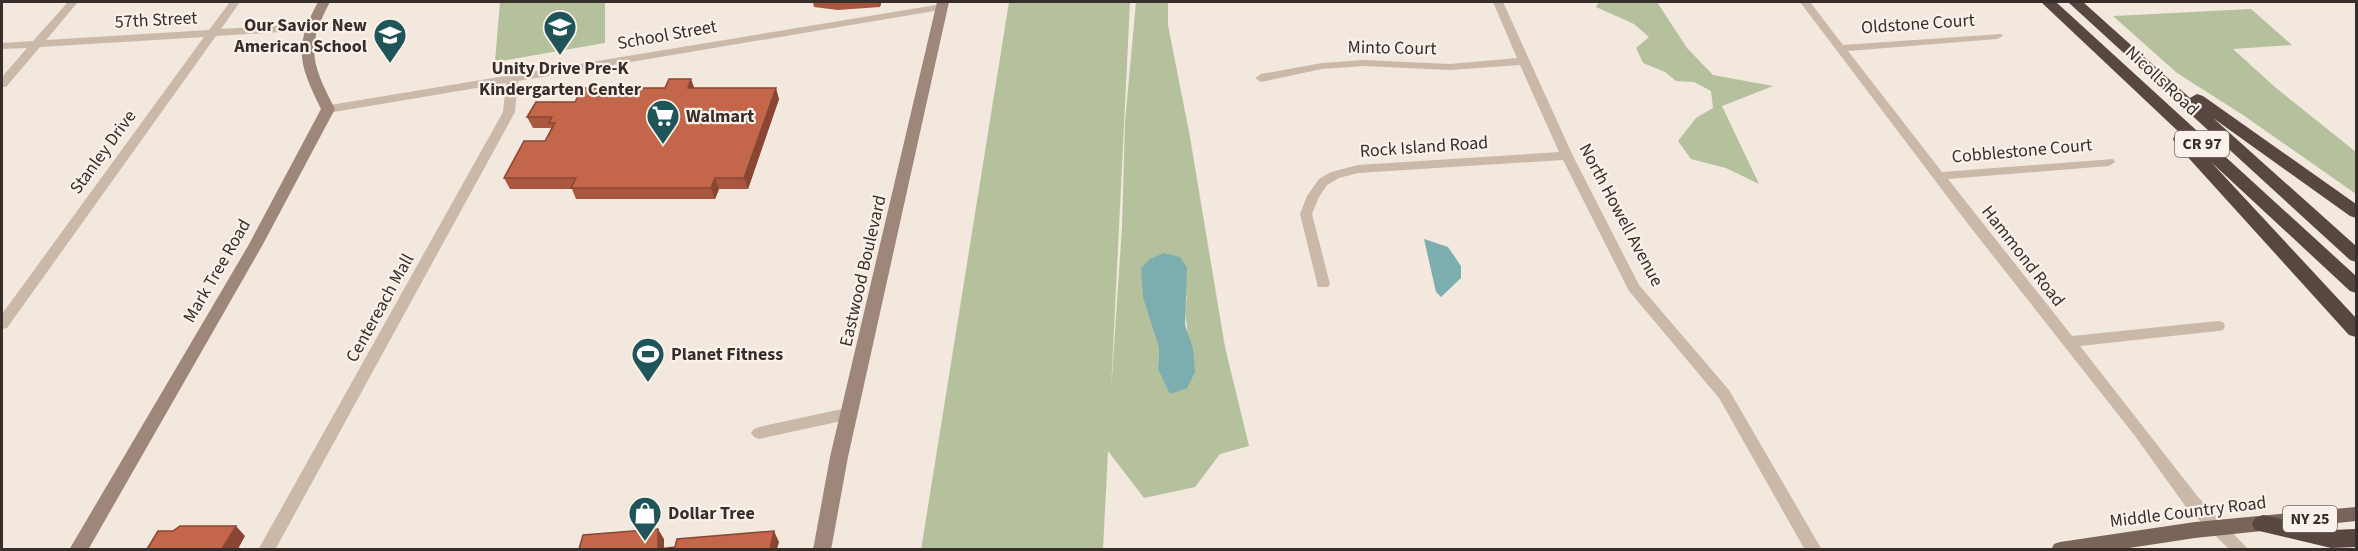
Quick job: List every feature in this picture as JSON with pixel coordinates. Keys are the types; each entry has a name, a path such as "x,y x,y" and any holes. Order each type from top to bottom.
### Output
{"highway":[{"name":"Nicolls Road","path":"2048,2 2356,286"},
{"name":"Nicolls Road","path":"2075,2 2356,256"},
{"path":"2101,26 2186,91 2356,212"},
{"path":"2103,53 2356,330"},
{"path":"2330,300 2356,340"},
{"path":"2263,524 2331,539 2356,538"}],"main road":[{"name":"Middle Country Road","path":"2060,549 2220,528 2356,514"}],"street":[{"path":"2,84 73,2"},
{"name":"Stanley Drive","path":"2,324 235,2"},
{"path":"324,2 306,46 312,75 328,109"},
{"name":"North Howell Avenue","path":"1498,2 1567,156 1634,288 1724,394 1814,549"},
{"name":"Hammond Road","path":"1805,2 2192,502 2241,549"},
{"name":"School Street","path":"328,109 942,4"},
{"name":"Eastwood Boulevard","path":"822,549 942,4"},
{"name":"57th Street","path":"2,46 312,27"},
{"name":"Oldstone Court","path":"1842,48 1997,36"},
{"name":"Minto Court","path":"1261,78 1322,66 1364,63 1450,67 1523,61"},
{"name":"Centereach Mall","path":"267,549 509,112 512,79"},
{"name":"Mark Tree Road","path":"78,549 255,246 328,109"},
{"name":"Rock Island Road","path":"1323,284 1306,214 1313,196 1323,182 1358,169 1567,156"},
{"name":"Cobblestone Court","path":"1938,176 2109,162"},
{"path":"2068,342 2218,326"},
{"path":"759,433 851,412"}],"green space":[{"path":"500,2 605,2 605,43 495,62"},
{"path":"1009,2 1130,2 1111,391 1122,227 1125,122 1136,2 1168,2 1168,25 1190,137 1225,347 1249,446 1220,454 1195,487 1144,498 1108,451 1103,549 921,550","holes":["1187,296 1185,311 1188,335 1158,369 1159,348 1153,325"]},
{"path":"1599,2 1657,2 1687,48 1713,75 1773,86 1722,106 1759,184 1726,168 1691,159 1678,141 1696,118 1713,108 1711,91 1694,82 1676,81 1665,72 1643,63 1636,48 1649,37 1634,24 1596,7"},
{"path":"2251,9 2292,45 2233,49 2276,88 2356,152 2356,194 2243,115 2177,73 2113,16"}],"water":[{"path":"1424,239 1448,247 1461,266 1461,278 1441,297 1436,292"},
{"path":"1164,253 1180,257 1187,268 1185,325 1193,348 1195,372 1187,388 1170,394 1158,369 1159,348 1143,297 1141,268 1150,259"}],"building":[{"name":"Walmart","path":"669,79 691,79 688,88 776,88 744,178 715,178 711,188 571,188 576,178 504,178 524,141 545,141 555,123 549,123 552,117 527,117 536,102 575,102 582,88 665,88"},
{"path":"180,526 236,526 222,549 147,549 158,531 173,531"},
{"path":"658,529 658,549 579,549 583,535"},
{"path":"774,531 770,549 659,549 675,547 677,539"}],"place":[{"name":"Unity Drive Pre-K Kindergarten Center","path":"560,56"},
{"name":"Our Savior New American School","path":"390,64"},
{"name":"Walmart","path":"663,145"},
{"name":"Planet Fitness","path":"648,383"},
{"name":"Dollar Tree","path":"645,542"}]}
